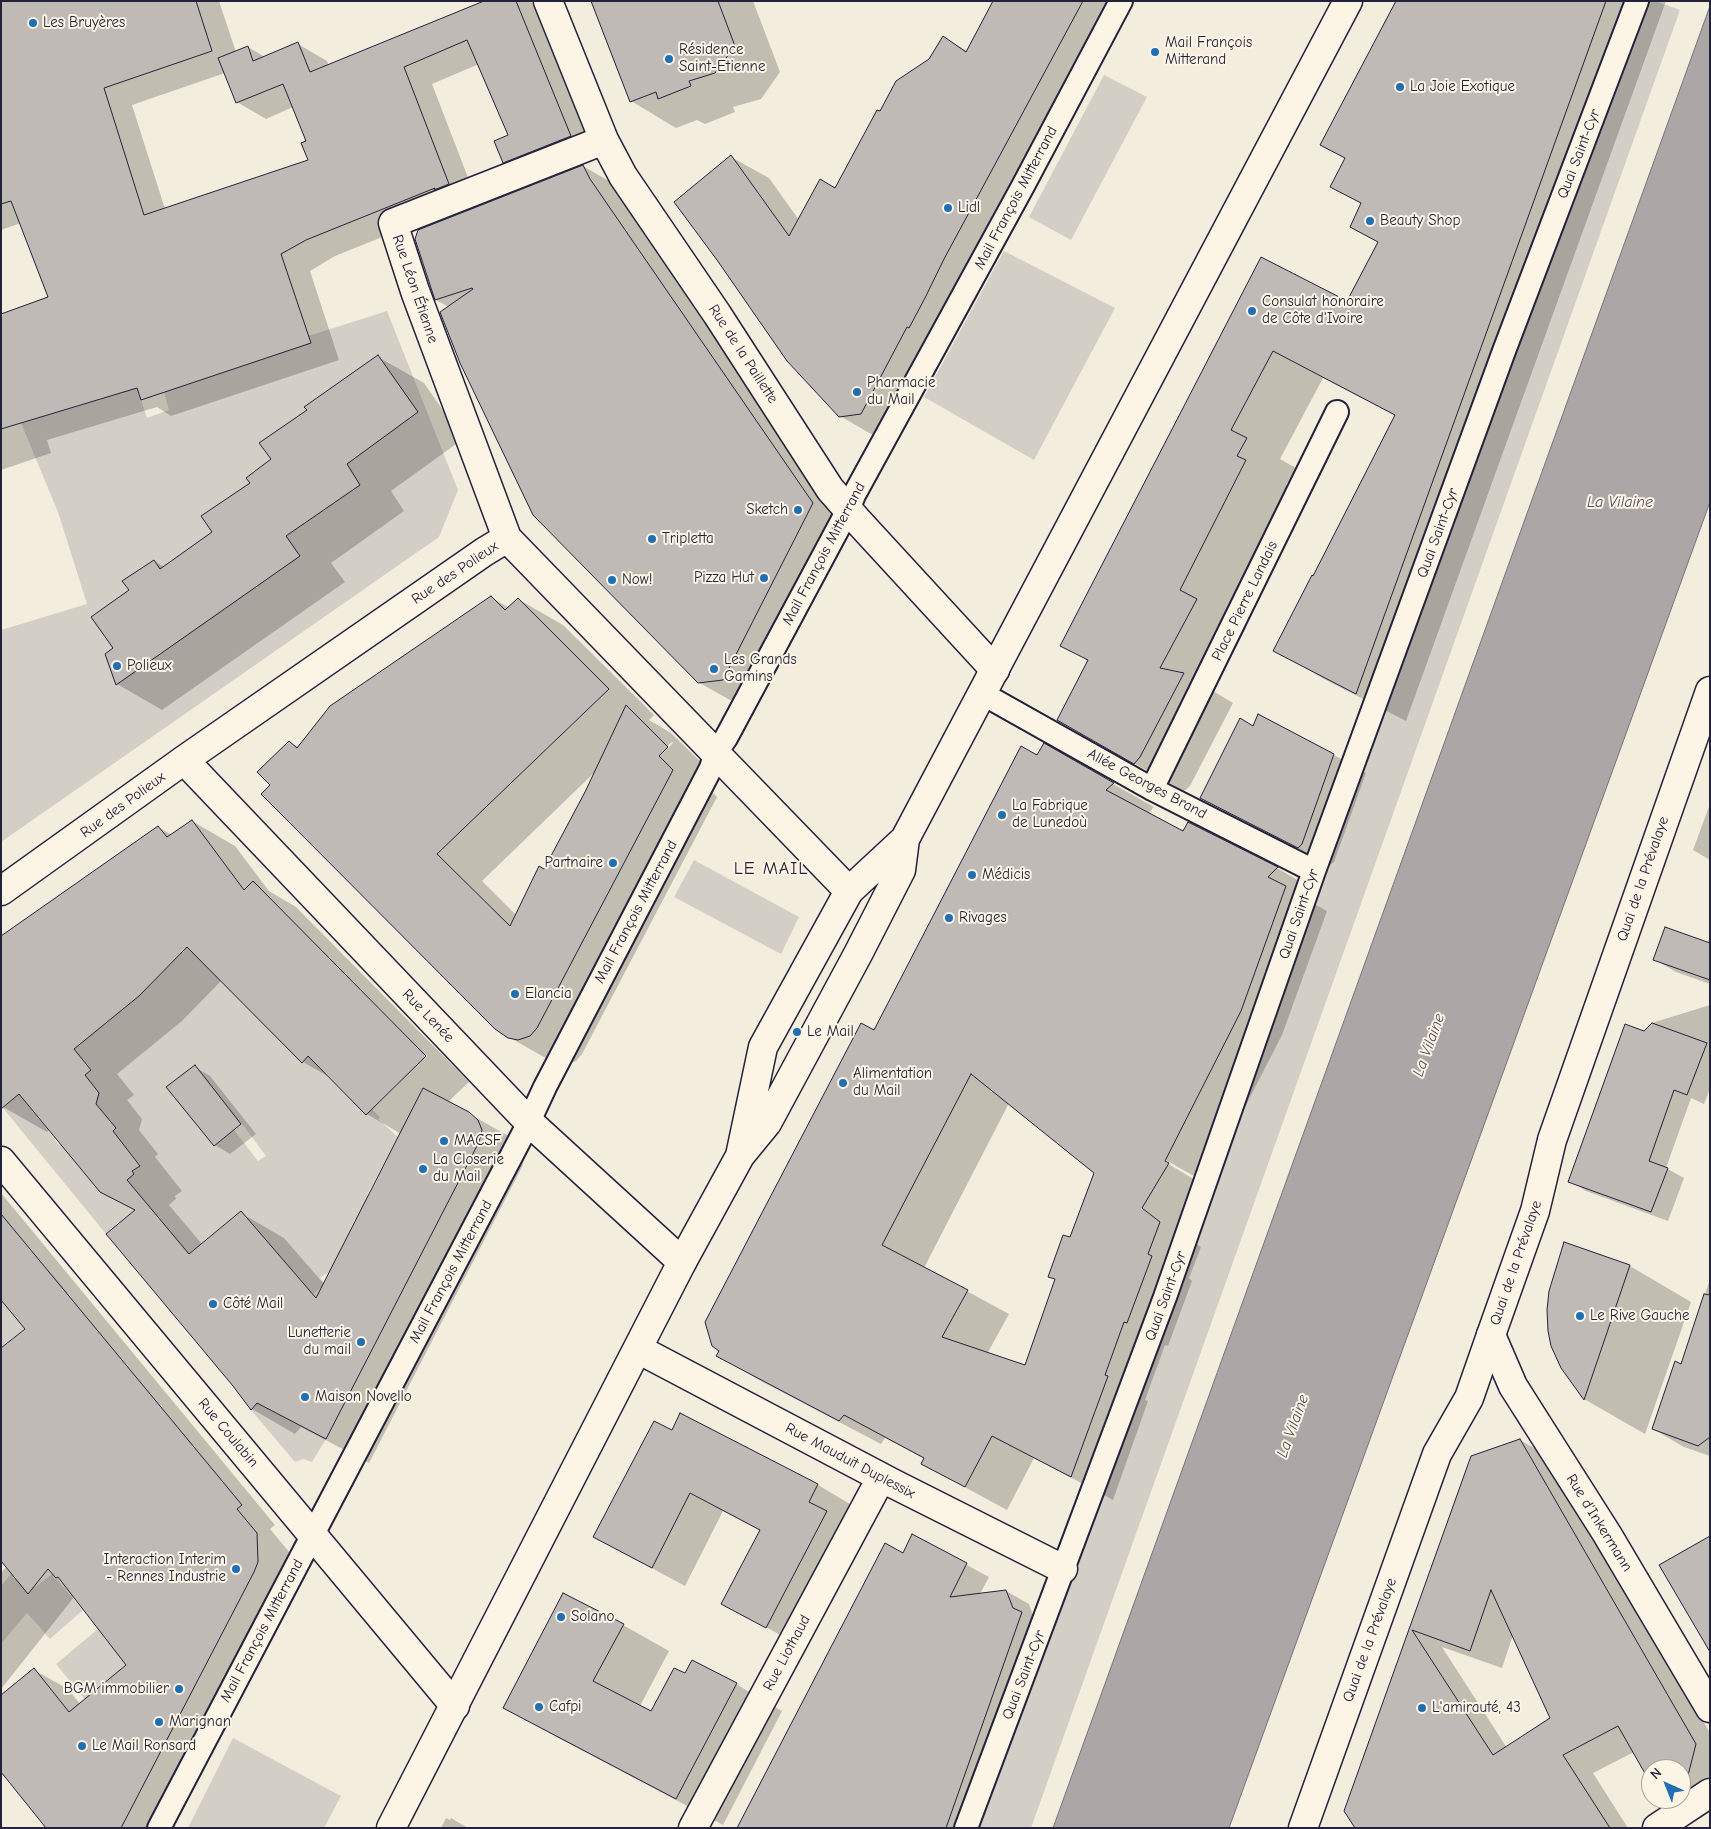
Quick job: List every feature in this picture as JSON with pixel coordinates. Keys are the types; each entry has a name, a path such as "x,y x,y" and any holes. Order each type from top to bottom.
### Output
{"street":[{"name":"Rue de la Paillette","path":"548,1 604,140 623,176 717,314 830,489 995,670"},
{"name":"Mail François Mitterrand","path":"159,1828 525,1130 711,768 716,752 726,738 848,510 854,495 1023,186 1121,1"},
{"path":"740,1156 763,1047 849,891 905,839 1348,1"},
{"name":"Quai Saint-Cyr","path":"966,1828 1186,1240 1314,871 1504,351 1637,1"},
{"name":"Rue Léon Étienne","path":"507,538 415,291 393,223 604,140"},
{"name":"Place Pierre Landais","path":"1152,789 1337,412"},
{"name":"Rue des Polieux","path":"1,892 184,760 507,538 849,891"},
{"name":"Quai de la Prévalaye","path":"1303,1828 1437,1454 1469,1398 1535,1211 1552,1140 1710,691"},
{"name":"Allée Georges Brand","path":"983,694 1152,789 1314,871"},
{"name":"Rue Lenée","path":"184,760 528,1121 682,1262"},
{"path":"391,1828 682,1262 740,1156 767,1123 901,870 905,839"},
{"name":"Rue Coulabin","path":"1,1161 455,1706"},
{"name":"Rue d'Inkermann","path":"1491,1335 1513,1386 1606,1534 1710,1708"},
{"name":"Rue Mauduit Duplessix","path":"638,1349 882,1478 1063,1569"},
{"name":"Rue Liothaud","path":"693,1828 882,1478"},
{"path":"1656,1828 1710,1793"}],"shaded area":[{"path":"1643,1 1655,1 1680,10 1031,1828 959,1828"},
{"path":"1104,75 1147,97 1071,240 1029,217"},
{"path":"1004,251 1115,308 1034,460 924,397"},
{"path":"387,311 458,490 439,537 1,842 1,630 87,604 58,512 21,423 123,392 133,375 147,418 169,410 164,392 296,348 308,336"},
{"path":"694,860 799,917 781,954 674,897"},
{"path":"203,931 303,1062 314,1051 328,1077 353,1102 359,1096 380,1117 378,1119 398,1137 367,1195 375,1200 363,1222 355,1219 350,1230 369,1241 336,1259 330,1271 320,1278 325,1284 313,1294 241,1211 187,1255 145,1202 106,1234 3,1108 19,1094 59,1145 65,1141 75,1162 100,1192 134,1174 132,1171 140,1165 113,1131 116,1128 93,1100 99,1093 85,1075 91,1069 74,1049 139,996","holes":["167,1087 242,1124 266,1156 258,1161 234,1130 214,1146"]},
{"path":"48,1270 68,1293 1,1348 1,1300 6,1305"},
{"path":"257,1403 326,1439 312,1462 303,1459 295,1462 251,1410"},
{"path":"32,1548 19,1566 35,1587 52,1574 83,1610 50,1639 27,1613 1,1644 1,1586"},
{"path":"98,1629 127,1666 92,1693 96,1713 56,1664"},
{"path":"233,1738 341,1796 324,1828 188,1828"}],"water":[{"name":"La Vilaine","path":"1710,6 1710,502 1229,1828 1053,1828"}],"building":[{"path":"1,1 196,1 212,51 104,88 144,215 308,160 301,143 306,141 283,84 236,103 218,58 248,46 253,61 298,42 310,72 484,1 516,1 571,136 503,163 494,141 508,135 467,40 404,67 449,184 306,240 281,254 311,343 141,400 137,388 1,429 1,314 48,297 11,201 1,204"},
{"name":"Résidence Saint-Etienne","path":"591,1 718,1 735,46 715,73 689,81 691,86 658,99 656,92 630,102"},
{"path":"993,1 1083,1 944,259 909,328 907,327 861,414 839,417 787,361 674,202 731,155 789,236 820,179 835,188 877,110 880,111 896,81 929,59 943,36 966,52"},
{"path":"1396,1 1606,1 1356,694 1273,651 1395,415 1273,351 1231,430 1247,438 1237,456 1246,460 1180,590 1197,599 1160,668 1184,673 1140,757 1134,764 1057,720 1088,660 1060,646 1261,257 1347,301 1378,242 1350,227 1361,203 1330,187 1345,158 1320,145"},
{"path":"583,165 590,179 813,503 723,680 698,683 533,515 460,363 440,312 473,289 435,300 415,239 418,230"},
{"path":"378,355 418,412 347,464 360,485 286,536 300,556 116,685 105,654 113,648 91,617 129,590 122,581 154,560 160,569 212,532 201,516 250,483 246,478 271,459 259,443 307,410 304,407"},
{"path":"491,596 505,610 518,598 609,689 437,854 510,926 539,866 544,869 585,792 626,705 668,747 659,756 673,770 537,1028 530,1036 518,1040 508,1038 495,1029 261,794 270,785 257,772 289,741 297,748 330,706"},
{"path":"1258,714 1334,754 1302,844 1298,848 1200,798 1240,718 1253,726"},
{"path":"1044,743 1114,783 1106,790 1183,831 1188,822 1278,867 1268,877 1286,886 1241,1011 1165,1161 1169,1163 1142,1208 1160,1222 1148,1254 1152,1256 1127,1323 1124,1322 1105,1375 1108,1376 1071,1477 992,1436 965,1487 921,1464 924,1458 844,1415 839,1421 716,1356 719,1351 712,1346 705,1322 861,1023 874,1030 1021,746 1037,755","holes":["971,1074 1094,1173 1070,1237 1063,1235 1048,1277 1055,1279 1025,1365 942,1337 968,1290 882,1245"]},
{"path":"192,820 244,890 253,881 426,1056 366,1115 308,1056 302,1063 187,947 139,996 74,1049 91,1070 85,1075 99,1093 96,1104 116,1128 113,1131 140,1166 132,1171 134,1174 127,1180 189,1254 241,1211 316,1298 423,1088 469,1112 478,1120 482,1130 479,1142 326,1439 257,1403 251,1410 106,1234 135,1210 100,1192 19,1094 1,1109 1,936 158,826 167,837"},
{"path":"1665,927 1710,943 1710,980 1653,960"},
{"path":"1652,1023 1707,1043 1687,1095 1674,1090 1649,1161 1668,1168 1651,1212 1568,1182 1625,1024 1644,1031"},
{"path":"195,1065 241,1124 214,1146 166,1087"},
{"path":"1,1214 242,1505 237,1509 257,1533 258,1562 254,1572 121,1828 46,1828 1,1772 1,1695 34,1668 69,1712 126,1665 58,1577 56,1578 48,1569 28,1594 1,1561 1,1348 25,1329 1,1300"},
{"name":"Le Rive Gauche","path":"1564,1242 1630,1265 1584,1400 1561,1368 1551,1346 1548,1331 1547,1310 1549,1291"},
{"path":"1704,1294 1710,1295 1710,1437 1698,1446 1652,1429 1675,1361 1681,1364"},
{"path":"680,1413 818,1484 809,1502 827,1511 766,1628 721,1604 760,1530 690,1493 652,1568 593,1537 654,1421 672,1430"},
{"path":"1520,1439 1696,1744 1691,1764 1691,1759 1641,1759 1641,1766 1618,1726 1563,1755 1610,1828 1355,1828 1344,1811 1471,1456","holes":["1491,1590 1550,1718 1493,1755 1412,1630 1470,1651"]},
{"path":"912,1534 967,1563 950,1597 1006,1590 1013,1608 1022,1612 946,1828 737,1828 885,1543 903,1553"},
{"path":"1710,1536 1710,1652 1659,1565"},
{"path":"563,1593 624,1624 593,1681 651,1711 674,1668 685,1673 692,1660 737,1683 676,1799 503,1708"}],"place":[{"name":"Les Bruyères","path":"33,23"},
{"name":"Mail François Mitterand","path":"1155,52"},
{"name":"Résidence Saint-Etienne","path":"669,59"},
{"name":"La Joie Exotique","path":"1400,87"},
{"name":"Lidl","path":"948,208"},
{"name":"Beauty Shop","path":"1370,221"},
{"name":"Consulat honoraire de Côte d'Ivoire","path":"1252,311"},
{"name":"Pharmacie du Mail","path":"857,392"},
{"name":"Sketch","path":"798,510"},
{"name":"Tripletta","path":"652,539"},
{"name":"Pizza Hut","path":"764,578"},
{"name":"Now!","path":"612,580"},
{"name":"Polieux","path":"117,666"},
{"name":"Les Grands Gamins","path":"714,669"},
{"name":"La Fabrique de Lunedoù","path":"1002,815"},
{"name":"Partnaire","path":"613,863"},
{"name":"Médicis","path":"972,875"},
{"name":"Rivages","path":"949,918"},
{"name":"Elancia","path":"515,994"},
{"name":"Le Mail","path":"797,1032"},
{"name":"Alimentation du Mail","path":"843,1083"},
{"name":"MACSF","path":"444,1141"},
{"name":"La Closerie du Mail","path":"423,1169"},
{"name":"Côté Mail","path":"213,1304"},
{"name":"Le Rive Gauche","path":"1580,1316"},
{"name":"Lunetterie du mail","path":"361,1342"},
{"name":"Maison Novello","path":"305,1397"},
{"name":"Interaction Interim - Rennes Industrie","path":"236,1569"},
{"name":"Solano","path":"561,1617"},
{"name":"BGM immobilier","path":"179,1689"},
{"name":"Cafpi","path":"539,1707"},
{"name":"L'amirauté, 43","path":"1422,1708"},
{"name":"Marignan","path":"159,1722"},
{"name":"Le Mail Ronsard","path":"82,1746"}],"district":[{"name":"LE MAIL","path":"771,869"}]}
